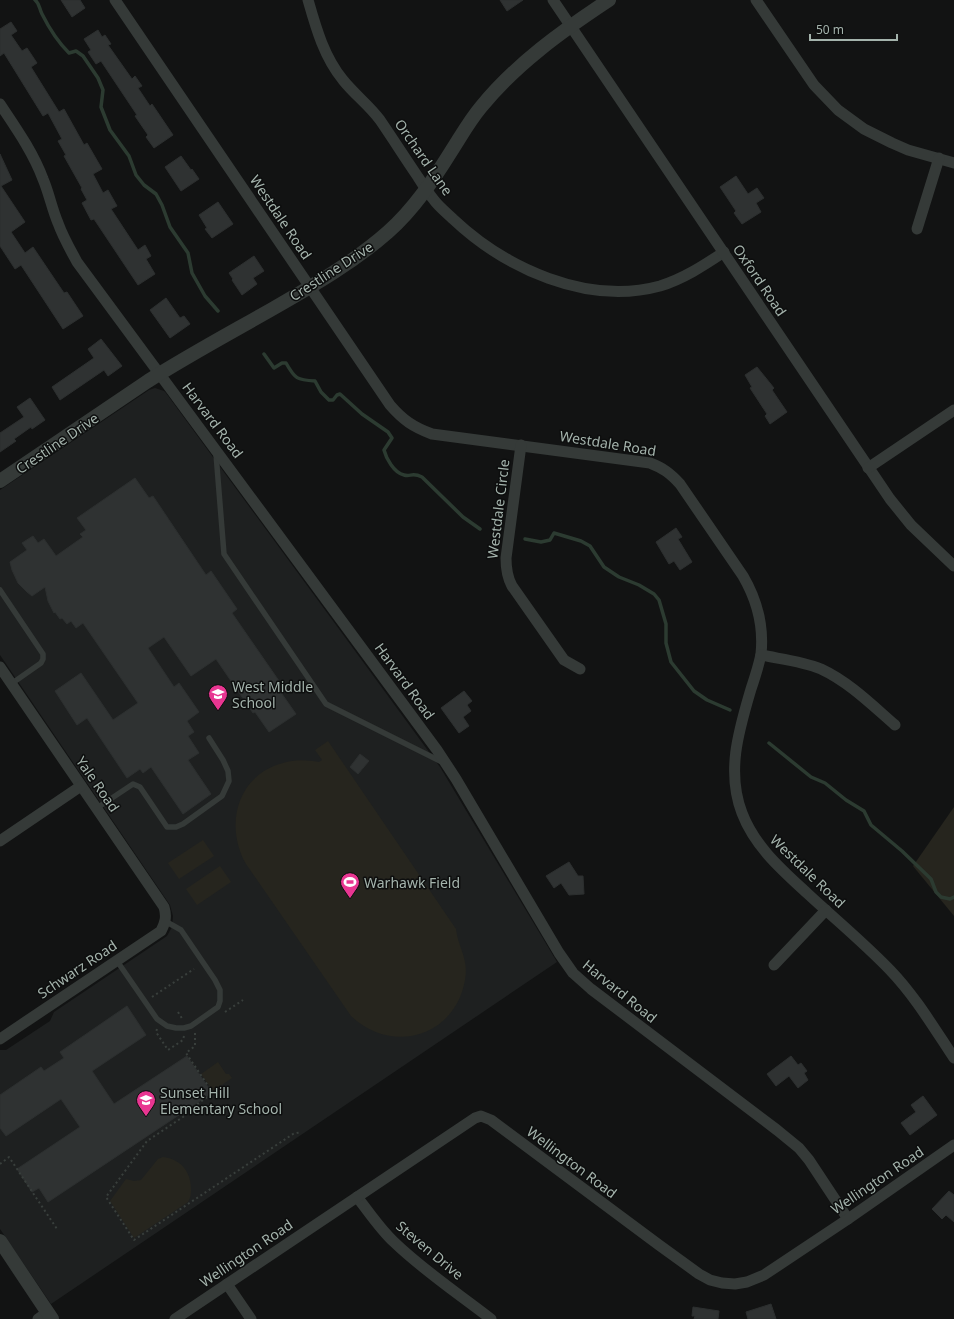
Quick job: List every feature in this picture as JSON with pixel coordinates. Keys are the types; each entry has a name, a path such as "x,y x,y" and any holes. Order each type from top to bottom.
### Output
{"street":[{"name":"Westdale Road","path":"115,0 390,406 399,416 410,424 432,434 650,463 661,467 671,474 680,484 750,589 760,618 762,634 761,655 738,736 734,756 736,794 748,828 765,853 880,960 900,982 920,1006 954,1058"},
{"name":"Orchard Lane","path":"308,0 317,32 331,62 341,78 377,116 434,201 484,245 524,268 565,283 588,289 608,291 659,286 687,276 724,252"},
{"name":"Oxford Road","path":"553,0 868,468 911,525 954,566"},
{"name":"Crestline Drive","path":"0,481 160,374 310,287 373,245 402,218 426,188 473,118 501,84 546,44 571,25 609,0"},
{"path":"756,0 814,85 824,97 850,120 882,138 908,150 954,163"},
{"name":"Harvard Road","path":"0,104 33,155 43,179 58,224 66,243 77,262 447,764 559,953 573,972 581,981 609,1004 799,1148 809,1160 848,1219"},
{"path":"917,229 938,158"},
{"path":"868,468 954,410"},
{"name":"Westdale Circle","path":"521,445 506,558 508,578 512,586 564,660 580,669"},
{"path":"761,655 808,665 837,677 895,725"},
{"name":"Yale Road","path":"0,668 164,907 166,914 165,920"},
{"path":"0,841 81,786"},
{"path":"774,965 826,910"},
{"name":"Schwarz Road","path":"0,1039 160,931 165,920"},
{"name":"Wellington Road","path":"175,1319 470,1121 481,1116 491,1120 534,1151 699,1274 710,1280 735,1284 758,1278 848,1219 954,1145"},
{"name":"Steven Drive","path":"358,1197 393,1241 413,1259 492,1319"},
{"path":"0,1241 46,1317"},
{"path":"227,1284 251,1319"}],"lane":[{"path":"215,448 224,554 326,704 447,764"},
{"path":"0,590 44,654 41,663 11,684"},
{"path":"97,808 133,784 140,787 167,827 176,827 183,824 222,796 229,781 228,771 224,760 209,738"},
{"path":"117,961 158,1019 168,1026 184,1028 191,1026 218,1007 220,1001 220,990 215,980 181,930 165,920"}],"path":[{"path":"150,999 194,969"},
{"path":"225,1012 243,1000"},
{"path":"178,1012 184,1022"},
{"path":"157,1029 156,1032 168,1050 183,1040 184,1036"},
{"path":"178,1035 189,1036 196,1033 195,1046 186,1053 213,1093 196,1105 183,1117 147,1142 106,1196 134,1240 293,1134 301,1132"},
{"path":"0,1164 9,1157 57,1229"}],"shaded area":[{"name":"West Middle School","path":"155,388 166,393 440,767 557,962 51,1304 0,1229 0,1050 6,1050 50,1021 54,1012 167,936 172,927 173,916 170,905 0,655 0,490 149,390"},
{"path":"328,741 456,929 466,965 465,980 459,1000 449,1015 435,1027 420,1034 402,1037 385,1035 367,1028 351,1016 246,864 239,849 236,833 236,818 239,803 245,790 255,778 267,769 292,761 301,760 319,762 322,760 315,750"},
{"path":"954,807 954,916 913,866"},
{"path":"203,840 214,856 179,879 168,863"},
{"path":"220,866 231,882 197,905 186,889"},
{"path":"218,1062 226,1074 229,1074 232,1078 213,1091 201,1074"},
{"path":"163,1157 175,1160 184,1167 191,1183 190,1199 188,1202 134,1238 110,1201 126,1179 134,1181 141,1180 158,1159"}],"building":[{"path":"61,0 80,0 85,8 72,17"},
{"path":"500,0 523,0 507,11"},
{"path":"11,22 17,31 11,35 22,51 27,48 37,63 31,67 59,112 64,109 84,145 87,143 102,169 93,174 103,193 108,190 117,206 111,209 138,250 145,245 151,256 146,259 155,274 138,285 94,219 91,220 82,203 87,200 64,156 66,155 58,141 62,139 48,113 43,116 4,53 0,56 0,29"},
{"path":"98,30 102,37 105,35 111,44 108,45 132,79 135,76 142,86 138,88 150,106 152,104 173,135 154,148 146,137 148,135 135,116 137,115 101,61 96,64 88,52 91,50 84,39"},
{"path":"0,154 12,180 1,186 25,222 11,232 25,253 33,247 64,293 67,292 83,316 63,329 21,265 15,269 0,246"},
{"path":"181,156 199,179 181,191 165,167"},
{"path":"736,176 748,194 757,188 764,198 756,203 761,212 742,224 734,213 736,211 720,187"},
{"path":"218,202 233,224 212,238 205,229 207,228 199,215"},
{"path":"254,256 264,271 253,278 257,284 242,295 229,273"},
{"path":"166,298 180,318 184,316 190,324 170,338 150,310"},
{"path":"101,339 122,366 108,376 104,370 60,400 52,387 94,358 88,349"},
{"path":"757,367 774,388 772,390 787,412 770,424 765,416 767,414 750,388 752,387 745,375"},
{"path":"30,398 45,420 32,429 31,427 14,439 16,441 0,452 0,433 24,417 17,407"},
{"path":"135,478 149,498 153,496 206,575 211,571 237,609 232,613 286,691 282,694 296,714 269,732 255,712 253,713 216,659 191,676 164,637 148,648 174,687 179,683 199,712 187,721 194,732 188,736 199,753 188,760 211,794 183,814 151,767 143,773 140,769 127,778 87,718 77,725 55,691 81,673 113,720 138,703 83,623 76,628 71,621 67,624 62,618 60,619 55,612 54,613 48,601 45,587 32,596 27,592 18,583 10,562 27,550 22,543 33,536 38,543 44,539 56,556 83,537 80,534 86,530 77,518"},
{"path":"676,528 682,537 678,539 692,562 680,570 674,561 669,564 656,542"},
{"path":"464,691 472,701 467,705 471,711 463,717 469,726 459,733 441,708"},
{"path":"360,754 369,761 358,774 350,767"},
{"path":"569,862 578,876 583,876 584,894 569,895 561,883 554,888 546,876"},
{"path":"127,1006 146,1035 92,1071 114,1104 187,1056 212,1093 48,1202 39,1188 32,1192 17,1169 80,1127 61,1099 6,1136 0,1128 0,1095 41,1067 44,1071 64,1058 60,1052"},
{"path":"791,1056 798,1065 801,1063 807,1071 804,1073 808,1080 798,1088 789,1076 776,1086 767,1074"},
{"path":"923,1096 937,1115 910,1135 901,1123 916,1112 911,1105"},
{"path":"949,1191 954,1195 954,1222 946,1215 942,1219 932,1209"},
{"path":"771,1304 776,1319 748,1319 746,1312"},
{"path":"693,1307 719,1311 718,1319 694,1319 695,1316 692,1316"}],"waterway":[{"path":"35,0 54,35 61,44 69,53 76,51 83,56 98,78 103,90 101,107 110,130 129,156 136,175 144,185 156,194 162,205 170,227 188,253 192,273 205,296 218,311"},
{"path":"264,354 274,368 282,363 286,363 297,378 315,381 321,392 329,400 333,400 340,394 362,414 388,432 392,438 384,450 394,468 400,474 422,477 463,517 480,529"},
{"path":"525,539 541,542 550,540 554,533 581,541 590,546 604,567 619,577 639,585 654,594 659,600 666,624 666,643 671,662 694,691 707,700 730,710"},
{"path":"769,743 811,777 825,783 846,800 864,811 871,825 902,851 931,879 936,892 941,897 950,899 954,897"}],"place":[{"name":"West Middle School","path":"218,711"},
{"name":"Warhawk Field","path":"350,899"},
{"name":"Sunset Hill Elementary School","path":"146,1117"}]}
